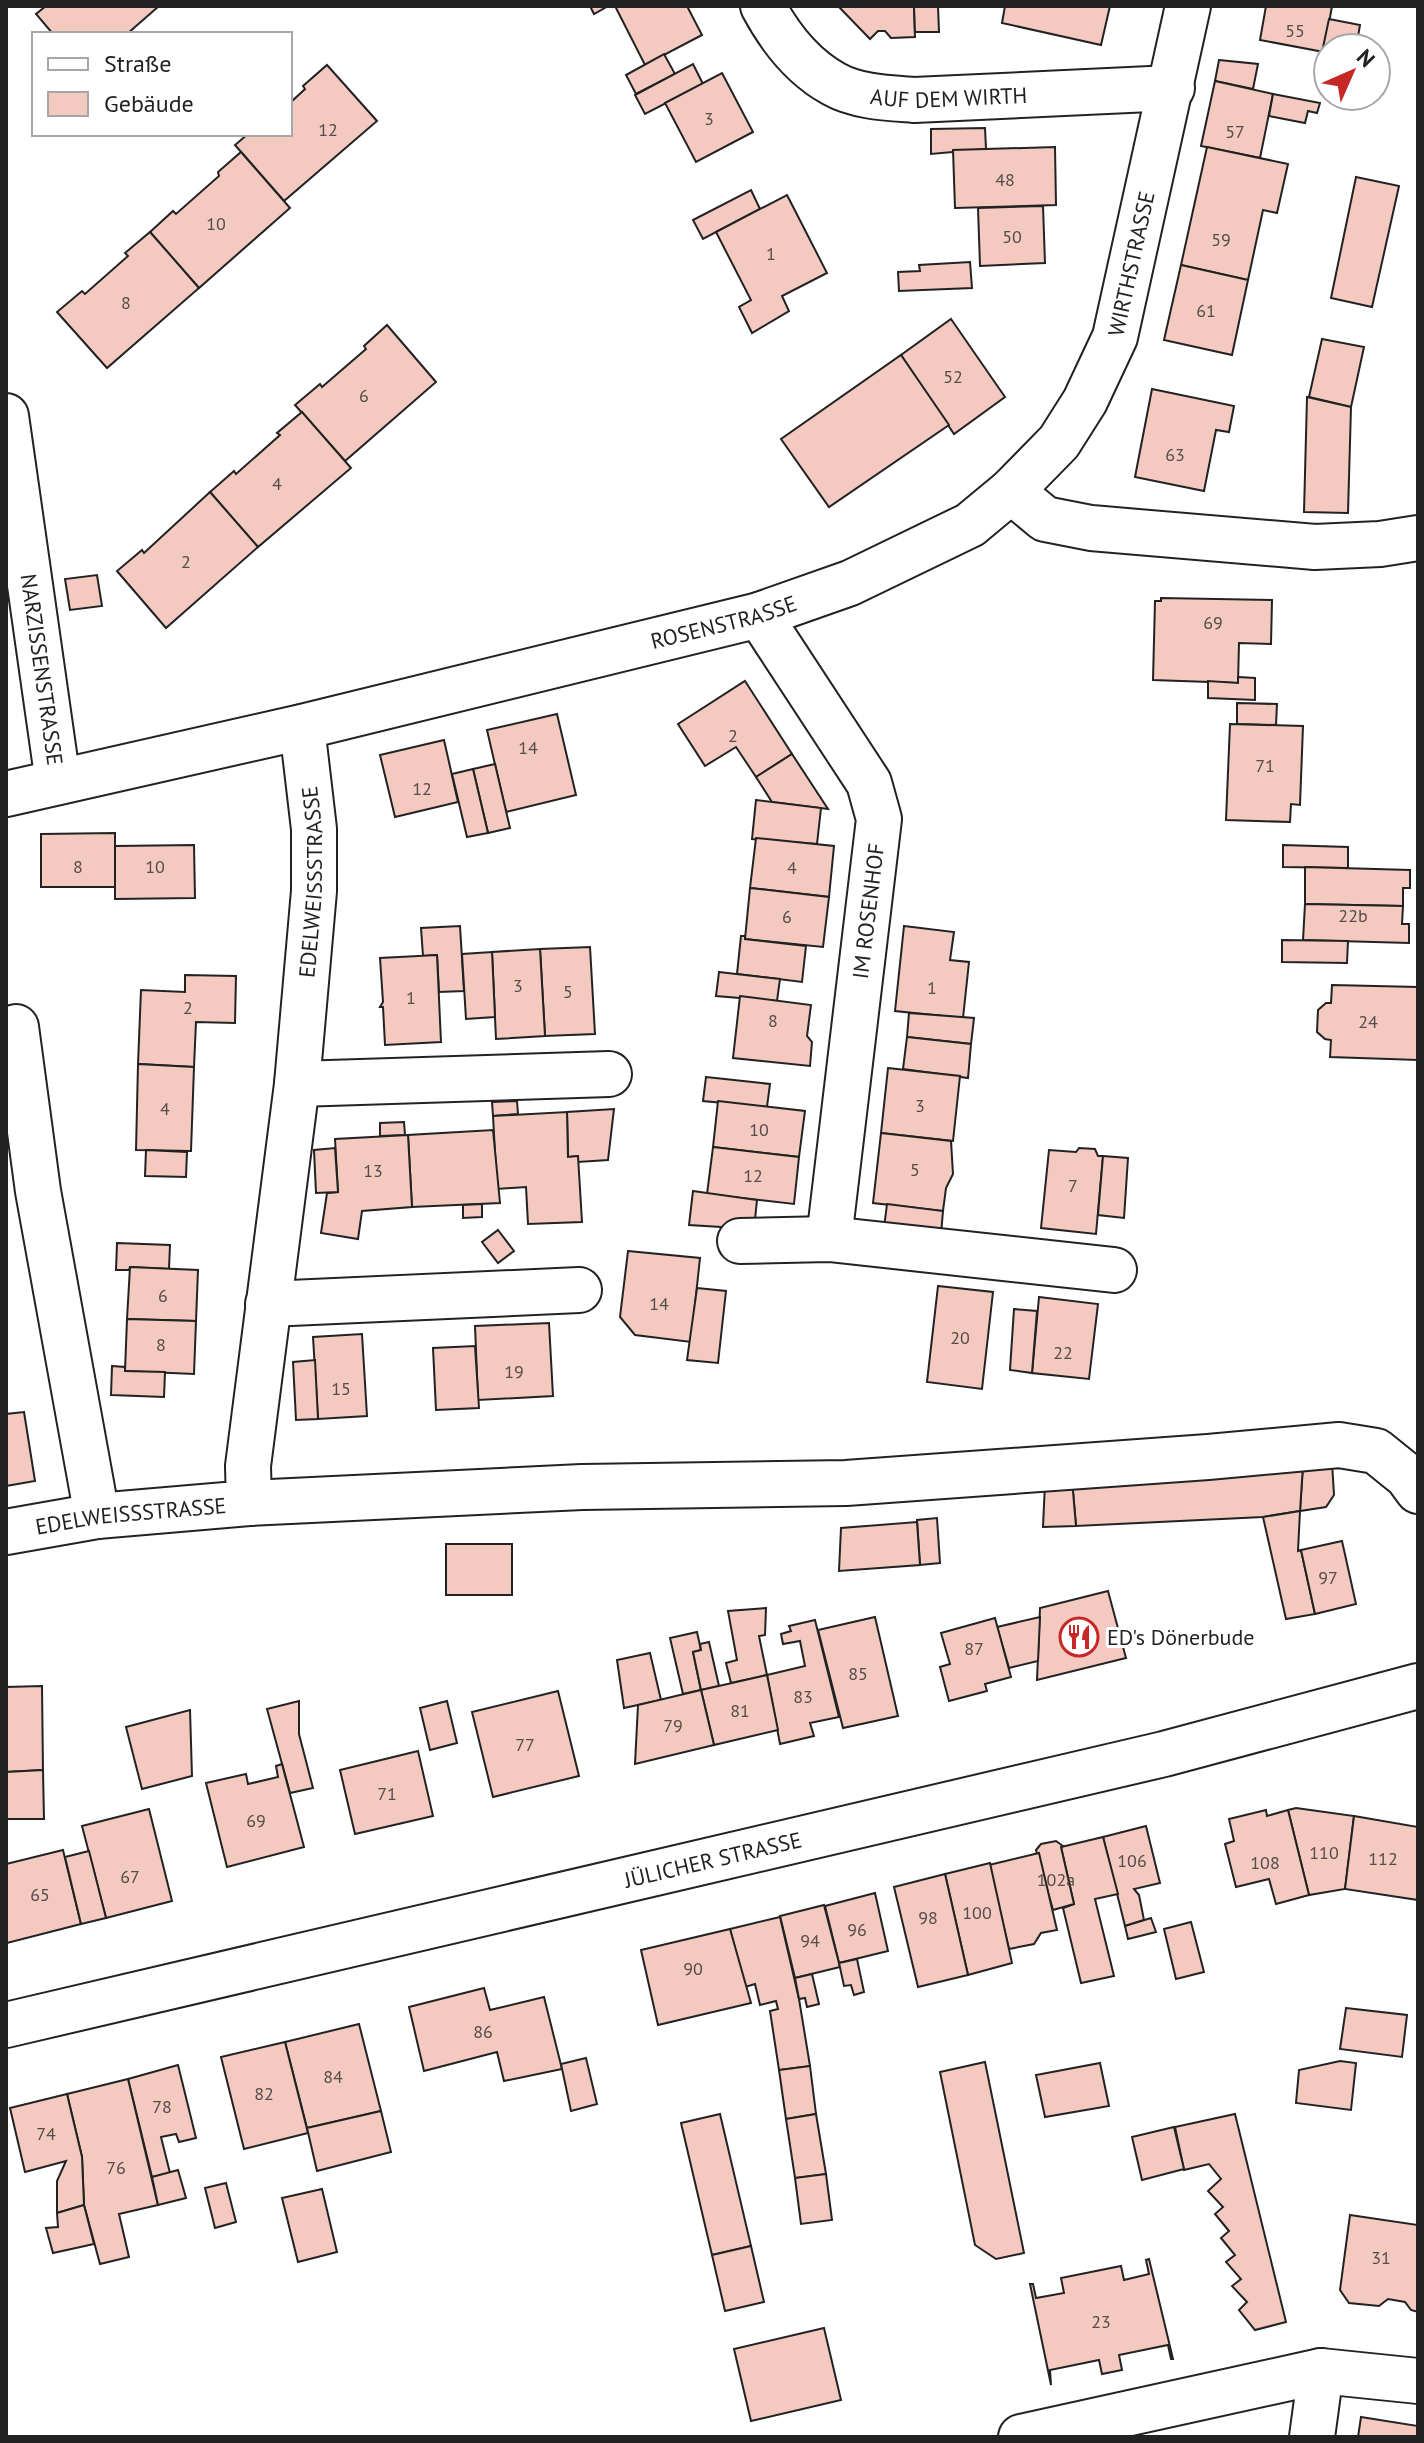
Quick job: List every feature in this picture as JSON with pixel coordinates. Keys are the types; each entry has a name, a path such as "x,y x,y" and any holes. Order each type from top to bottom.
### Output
{"street":[{"name":"AUF DEM WIRTH","path":"763,6 776,31 823,76 835,85 876,97 914,100 1172,88"},
{"name":"WIRTHSTRASSE","path":"1011,491 1059,442 1085,401 1115,337 1188,6"},
{"name":"NARZISSENSTRASSE","path":"6,416 58,782"},
{"path":"1011,491 1045,519 1091,528 1315,547 1380,544 1418,538"},
{"name":"ROSENSTRASSE","path":"6,794 302,727 759,615 850,583 970,525 1011,491"},
{"name":"IM ROSENHOF","path":"759,615 869,783 879,819 829,1239"},
{"name":"EDELWEISSSTRASSE","path":"6,1532 97,1516 249,1503 248,1466 297,1084 314,891 314,829 302,727"},
{"path":"16,1027 38,1191 97,1516"},
{"path":"297,1084 609,1074"},
{"path":"740,1241 829,1239 1114,1270"},
{"path":"268,1304 579,1290"},
{"path":"249,1503 582,1487 846,1483 1339,1445 1376,1451 1407,1476 1418,1491"},
{"name":"JÜLICHER STRASSE","path":"6,2025 1164,1754 1418,1686"},
{"path":"1021,2437 1321,2371 1418,2381"},
{"path":"1312,2437 1321,2371"}],"building":[{"path":"46,6 159,6 129,32 51,32 36,14"},
{"path":"590,6 608,6 594,14"},
{"path":"615,6 687,6 702,35 645,65"},
{"path":"838,6 914,6 915,37 891,38 885,31 878,31 870,39"},
{"path":"914,6 938,6 939,32 915,32"},
{"path":"1005,6 1110,6 1101,45 1002,23"},
{"path":"1266,6 1332,6 1327,32 1312,32 1312,50 1260,40"},
{"path":"1329,19 1360,25 1359,32 1326,32"},
{"path":"664,54 675,74 636,94 626,75"},
{"path":"1219,60 1258,64 1253,89 1215,81"},
{"path":"693,64 703,84 645,114 635,95"},
{"path":"327,65 377,121 284,201 235,145 246,136 292,136 292,101 305,89 303,86"},
{"path":"722,73 753,132 696,162 665,103"},
{"path":"1215,81 1273,94 1260,158 1201,146"},
{"path":"1273,94 1312,101 1312,112 1308,111 1305,123 1269,116"},
{"path":"985,128 986,149 931,154 931,129"},
{"path":"1055,147 1056,205 955,208 953,150"},
{"path":"1207,147 1288,164 1277,213 1263,210 1248,280 1181,265"},
{"path":"241,152 290,208 199,288 150,232 173,211 176,214"},
{"path":"1356,177 1399,186 1372,307 1331,298"},
{"path":"751,190 760,209 703,239 693,220"},
{"path":"787,195 827,273 782,296 789,311 752,333 739,307 751,300 716,232"},
{"path":"1043,206 1045,263 980,266 978,208"},
{"path":"150,232 199,288 107,368 57,312 82,291 85,294"},
{"path":"970,262 972,288 899,291 898,272 920,271 919,265"},
{"path":"1181,265 1248,280 1232,355 1164,340"},
{"path":"951,319 1005,397 954,434 901,355"},
{"path":"387,325 436,382 345,461 295,405 320,384 322,387 366,349 364,346"},
{"path":"1322,339 1364,347 1351,407 1309,397"},
{"path":"901,355 949,425 829,507 781,439"},
{"path":"1152,389 1234,406 1229,432 1216,430 1204,491 1135,477"},
{"path":"1307,397 1351,407 1348,513 1304,512"},
{"path":"302,412 351,468 258,547 210,492 234,471 236,474"},
{"path":"210,492 258,547 166,628 117,571 142,550 144,553"},
{"path":"97,575 102,606 70,610 65,579"},
{"path":"1161,598 1272,600 1271,644 1239,643 1238,683 1153,680 1155,601 1161,601"},
{"path":"1238,677 1255,678 1255,700 1208,698 1208,681 1238,683"},
{"path":"745,681 792,754 756,777 736,747 705,766 678,724"},
{"path":"1237,703 1277,704 1276,725 1237,724"},
{"path":"557,714 576,795 506,812 487,730"},
{"path":"1230,724 1303,726 1300,805 1291,804 1290,822 1226,820"},
{"path":"444,740 458,802 395,817 380,755"},
{"path":"792,754 828,809 772,802 756,777"},
{"path":"495,764 510,828 488,833 473,769"},
{"path":"473,769 488,833 467,837 452,774"},
{"path":"756,800 821,808 817,844 752,839"},
{"path":"115,833 115,887 41,887 41,834"},
{"path":"756,838 834,846 829,897 750,888"},
{"path":"194,845 195,898 115,899 115,846"},
{"path":"1283,845 1348,847 1348,868 1283,867"},
{"path":"1305,867 1410,870 1410,888 1403,888 1403,906 1305,904"},
{"path":"750,888 829,897 823,947 745,939"},
{"path":"1305,904 1403,906 1402,924 1409,924 1409,943 1303,940"},
{"path":"460,926 464,991 439,992 437,955 423,956 421,928"},
{"path":"904,926 954,932 950,960 969,962 963,1018 895,1011"},
{"path":"741,936 806,946 802,982 737,974"},
{"path":"1282,940 1348,941 1347,963 1282,962"},
{"path":"590,947 595,1034 545,1036 540,949"},
{"path":"540,949 545,1036 496,1039 492,952"},
{"path":"492,952 495,1017 466,1019 462,954"},
{"path":"437,955 441,1042 385,1045 383,1007 380,1007 383,1002 380,958"},
{"path":"719,972 780,979 777,1001 716,996"},
{"path":"185,975 236,976 235,1023 196,1022 194,1067 138,1064 141,990 185,992"},
{"path":"1332,985 1418,987 1418,1060 1330,1057 1331,1040 1317,1032 1318,1010 1331,1003"},
{"path":"740,996 811,1005 807,1036 812,1042 810,1066 733,1058"},
{"path":"909,1013 974,1018 971,1044 907,1037"},
{"path":"907,1037 971,1044 968,1078 903,1069"},
{"path":"138,1064 194,1067 191,1151 136,1150"},
{"path":"888,1068 960,1076 953,1141 881,1133"},
{"path":"706,1077 770,1084 767,1107 703,1101"},
{"path":"517,1101 518,1114 493,1116 492,1102"},
{"path":"718,1101 805,1111 799,1157 713,1147"},
{"path":"614,1109 608,1160 578,1162 578,1156 568,1157 567,1112"},
{"path":"567,1112 568,1157 578,1156 582,1222 528,1224 526,1187 497,1189 493,1116"},
{"path":"404,1122 405,1135 380,1136 380,1123"},
{"path":"493,1130 500,1203 412,1207 408,1135"},
{"path":"881,1133 951,1141 953,1174 946,1188 943,1211 873,1203"},
{"path":"408,1135 412,1207 362,1211 358,1239 321,1233 327,1193 338,1192 335,1139"},
{"path":"713,1147 799,1157 794,1204 707,1194"},
{"path":"335,1148 338,1192 316,1193 314,1150"},
{"path":"1079,1148 1095,1149 1098,1156 1103,1156 1096,1234 1041,1228 1049,1150 1076,1152"},
{"path":"146,1150 187,1152 186,1177 145,1176"},
{"path":"1103,1156 1128,1158 1124,1218 1098,1215"},
{"path":"693,1191 757,1200 754,1229 689,1225"},
{"path":"482,1204 482,1217 463,1218 463,1205"},
{"path":"887,1204 943,1211 941,1234 884,1228"},
{"path":"498,1230 514,1251 498,1263 482,1242"},
{"path":"117,1243 170,1245 169,1269 130,1267 129,1270 116,1270"},
{"path":"628,1251 700,1258 691,1342 635,1335 620,1317"},
{"path":"130,1267 198,1270 196,1321 127,1319"},
{"path":"938,1286 993,1292 982,1389 927,1382"},
{"path":"697,1288 726,1291 718,1363 687,1360"},
{"path":"1039,1297 1098,1304 1089,1379 1032,1373"},
{"path":"1014,1309 1037,1311 1032,1373 1010,1370"},
{"path":"127,1319 196,1321 194,1374 125,1371"},
{"path":"549,1323 553,1396 478,1400 475,1326"},
{"path":"362,1334 367,1416 318,1419 313,1337"},
{"path":"475,1346 479,1408 436,1410 433,1348"},
{"path":"315,1360 318,1419 296,1420 293,1362"},
{"path":"112,1366 125,1367 125,1371 165,1372 164,1397 111,1395"},
{"path":"24,1412 35,1481 6,1486 6,1414"},
{"path":"1332,1462 1334,1495 1326,1507 1300,1511 1303,1465"},
{"path":"1303,1465 1300,1511 1263,1517 1076,1526 1072,1480"},
{"path":"1072,1480 1076,1526 1043,1527 1045,1483"},
{"path":"1300,1511 1298,1551 1301,1550 1315,1614 1286,1619 1263,1517"},
{"path":"937,1518 940,1563 920,1565 917,1520"},
{"path":"917,1522 920,1565 839,1571 841,1528"},
{"path":"1342,1541 1356,1604 1315,1614 1301,1550"},
{"path":"446,1544 512,1544 512,1595 446,1595"},
{"name":"ED's Dönerbude","path":"1108,1591 1126,1658 1037,1680 1040,1608"},
{"path":"766,1608 765,1635 759,1636 767,1675 731,1683 726,1663 737,1660 728,1611"},
{"path":"875,1617 898,1716 843,1728 818,1630"},
{"path":"1040,1617 1038,1661 1009,1668 997,1627"},
{"path":"995,1618 1011,1677 985,1684 987,1691 949,1701 940,1667 950,1664 941,1633"},
{"path":"815,1620 839,1717 810,1723 814,1736 780,1744 767,1675 805,1666 800,1641 783,1644 781,1634 791,1631 789,1626"},
{"path":"697,1632 701,1650 693,1652 701,1690 683,1694 670,1638"},
{"path":"709,1642 719,1686 701,1690 693,1652 701,1650 700,1644"},
{"path":"650,1653 661,1700 624,1708 617,1660"},
{"path":"767,1675 778,1730 714,1745 701,1690"},
{"path":"42,1686 43,1770 6,1772 6,1687"},
{"path":"701,1690 714,1745 635,1764 638,1705"},
{"path":"558,1691 579,1776 493,1797 472,1712"},
{"path":"299,1701 299,1734 313,1788 290,1793 267,1709"},
{"path":"447,1701 457,1743 430,1750 420,1708"},
{"path":"190,1710 192,1776 142,1789 126,1727"},
{"path":"418,1751 433,1816 355,1834 340,1770"},
{"path":"282,1764 304,1847 227,1867 206,1783 246,1774 248,1784 278,1777 276,1766"},
{"path":"43,1770 44,1819 6,1819 6,1772"},
{"path":"1296,1808 1354,1816 1345,1889 1309,1895 1288,1810"},
{"path":"149,1809 172,1901 106,1918 82,1826"},
{"path":"1266,1810 1267,1816 1288,1810 1309,1895 1276,1904 1269,1879 1236,1887 1225,1844 1234,1841 1229,1819"},
{"path":"1354,1816 1418,1827 1418,1900 1345,1889"},
{"path":"1146,1826 1160,1883 1134,1889 1139,1895 1144,1920 1125,1926 1103,1837"},
{"path":"1103,1837 1118,1894 1095,1899 1114,1976 1081,1983 1063,1908 1074,1904 1061,1847"},
{"path":"1056,1841 1063,1846 1074,1904 1053,1910 1036,1850 1041,1844"},
{"path":"63,1850 81,1924 7,1943 6,1864"},
{"path":"89,1851 106,1918 81,1924 65,1857"},
{"path":"1039,1853 1057,1930 1041,1933 1034,1944 1009,1949 989,1865"},
{"path":"990,1863 1012,1963 968,1975 945,1874"},
{"path":"945,1874 968,1975 918,1987 894,1887"},
{"path":"875,1893 888,1951 839,1963 825,1906"},
{"path":"824,1905 840,1967 795,1978 780,1916"},
{"path":"780,1917 799,1999 810,2066 779,2070 770,2011 778,2009 776,2001 760,2005 755,1984 745,1987 730,1929"},
{"path":"1151,1918 1156,1932 1128,1939 1125,1926"},
{"path":"1191,1922 1204,1972 1176,1979 1164,1929"},
{"path":"730,1929 751,2003 658,2025 641,1950"},
{"path":"857,1959 864,1992 854,1995 851,1985 844,1986 839,1963"},
{"path":"812,1974 819,2004 807,2007 805,1998 799,1999 795,1978"},
{"path":"484,1988 490,2010 544,1997 562,2069 504,2081 497,2052 424,2071 409,2007"},
{"path":"1346,2008 1407,2015 1402,2057 1340,2049"},
{"path":"359,2024 381,2111 307,2128 285,2042"},
{"path":"285,2042 308,2133 244,2149 221,2057"},
{"path":"586,2058 597,2104 571,2111 561,2064"},
{"path":"1340,2061 1356,2063 1351,2110 1296,2103 1299,2070"},
{"path":"985,2062 1024,2253 996,2259 975,2245 940,2072"},
{"path":"1100,2063 1109,2106 1045,2117 1036,2075"},
{"path":"178,2065 196,2138 179,2142 176,2134 161,2137 170,2173 152,2177 128,2079"},
{"path":"810,2066 816,2114 786,2119 779,2070"},
{"path":"128,2079 158,2205 119,2214 129,2257 100,2264 84,2205 82,2157 67,2094"},
{"path":"67,2094 82,2157 84,2205 57,2213 57,2181 66,2161 25,2172 10,2108"},
{"path":"381,2111 391,2152 317,2171 307,2128"},
{"path":"720,2114 751,2246 712,2255 681,2123"},
{"path":"816,2114 826,2174 795,2178 786,2119"},
{"path":"1235,2114 1286,2322 1255,2330 1239,2310 1247,2302 1232,2286 1241,2279 1226,2262 1235,2255 1221,2238 1229,2231 1215,2214 1223,2207 1208,2191 1221,2179 1209,2164 1184,2170 1175,2127"},
{"path":"1174,2127 1184,2169 1142,2180 1132,2137"},
{"path":"178,2170 186,2198 158,2205 152,2177"},
{"path":"826,2174 832,2220 801,2224 795,2178"},
{"path":"226,2183 236,2222 215,2228 205,2188"},
{"path":"322,2189 337,2252 298,2262 282,2198"},
{"path":"84,2205 94,2244 53,2253 46,2228 58,2227 57,2213"},
{"path":"1350,2215 1418,2225 1418,2312 1411,2310 1405,2302 1388,2299 1379,2306 1349,2303 1340,2290"},
{"path":"751,2246 764,2302 725,2311 712,2255"},
{"path":"1149,2259 1173,2359 1168,2345 1119,2355 1122,2370 1102,2374 1099,2360 1050,2370 1051,2385 1030,2284 1033,2284 1036,2298 1064,2293 1061,2278 1121,2266 1124,2280 1149,2274 1146,2260"},
{"path":"824,2328 841,2400 751,2421 734,2349"},
{"path":"1361,2417 1418,2426 1418,2437 1358,2437"}],"place":[{"name":"ED's Dönerbude","path":"1079,1637"}]}
